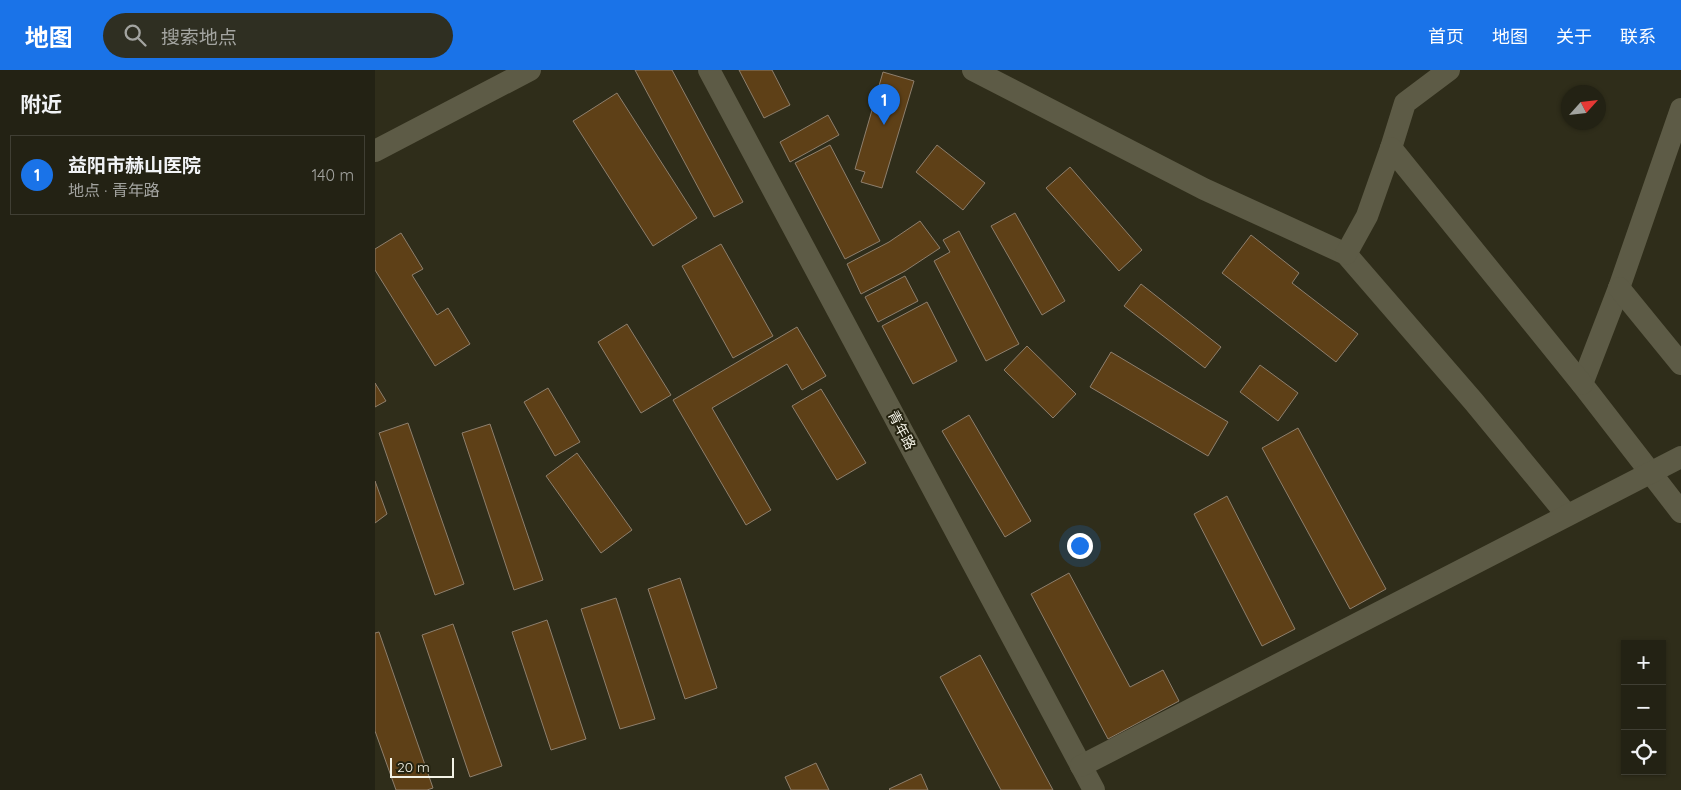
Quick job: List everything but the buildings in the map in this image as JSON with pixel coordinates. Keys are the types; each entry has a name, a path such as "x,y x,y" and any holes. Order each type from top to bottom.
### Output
{"street":[{"path":"375,151 530,70"},
{"name":"青年路","path":"709,70 1094,790"},
{"path":"973,70 1204,189 1346,254 1474,402 1567,515"},
{"path":"1346,254 1367,216 1405,103 1449,70"},
{"path":"1582,384 1619,288 1681,109"},
{"path":"1391,148 1582,384 1681,512"},
{"path":"1619,288 1681,364"},
{"path":"1081,766 1681,457"}],"place":[{"name":"益阳市赫山医院","path":"884,125"}]}
